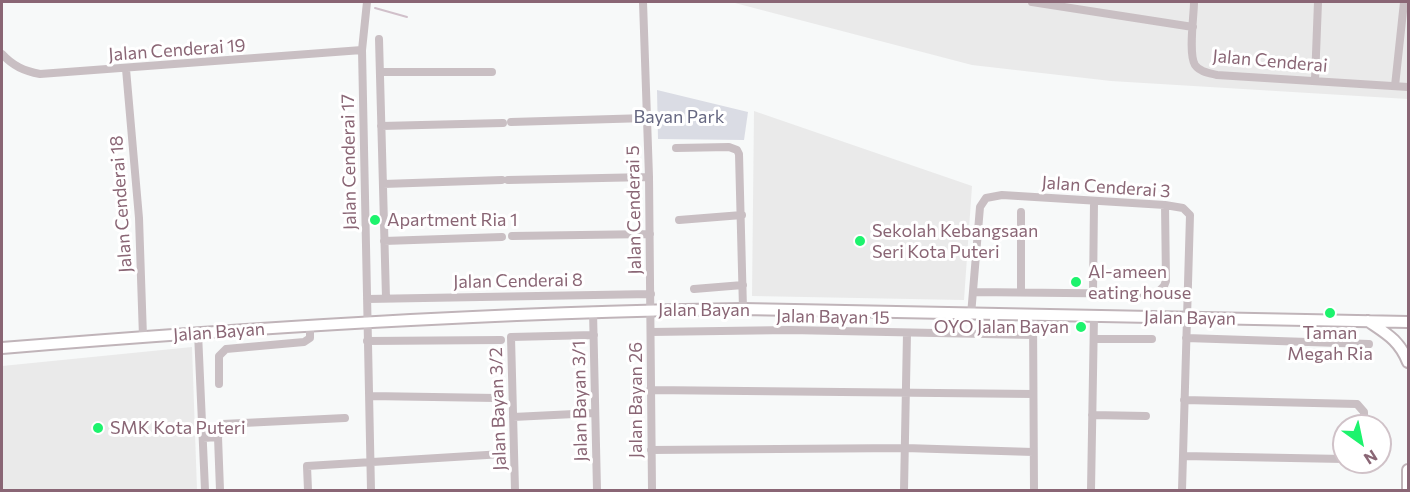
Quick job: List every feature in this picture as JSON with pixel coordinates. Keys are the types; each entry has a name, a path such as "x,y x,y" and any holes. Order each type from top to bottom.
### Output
{"street":[{"name":"Jalan Cenderai 17","path":"367,2 362,50 371,490"},
{"name":"Jalan Cenderai 5","path":"643,2 651,310"},
{"path":"1032,2 1193,27"},
{"name":"Jalan Cenderai","path":"1194,2 1192,57 1196,66 1205,72 1217,75 1408,87"},
{"path":"1315,80 1318,2"},
{"path":"1395,86 1404,2"},
{"path":"379,39 386,298"},
{"name":"Jalan Cenderai 19","path":"2,54 11,64 40,74 362,50"},
{"name":"Jalan Cenderai 18","path":"126,69 139,218 142,337"},
{"path":"380,72 492,72"},
{"path":"381,126 647,118"},
{"path":"676,148 729,147 737,150 740,159 743,309"},
{"path":"383,184 649,177"},
{"name":"Jalan Cenderai 3","path":"974,292 980,207 987,198 1002,195 1166,205 1183,208 1190,215 1186,318"},
{"path":"1093,293 1094,202"},
{"path":"971,315 974,292 1149,294 1160,291 1166,281 1166,205"},
{"path":"1021,212 1021,292"},
{"path":"679,220 742,215"},
{"path":"512,237 650,234"},
{"path":"384,242 502,237"},
{"path":"694,289 743,285"},
{"name":"Jalan Cenderai 8","path":"367,299 651,294"},
{"name":"Jalan Bayan","path":"2,348 368,322 593,311 743,309 1408,322"},
{"name":"Jalan Bayan 26","path":"651,310 652,490"},
{"name":"Jalan Bayan 3/1","path":"593,311 597,490"},
{"path":"1034,315 1034,490"},
{"path":"1091,490 1094,316"},
{"path":"1182,490 1186,318"},
{"path":"1368,320 1396,340 1403,349 1408,363"},
{"path":"219,384 219,356 226,349 304,342 310,338 310,326"},
{"name":"Jalan Bayan 15","path":"651,332 790,330 1033,335"},
{"path":"198,333 205,490"},
{"path":"904,490 907,333"},
{"name":"Jalan Bayan 3/2","path":"515,490 511,337 594,335"},
{"path":"1186,338 1369,344"},
{"path":"1094,339 1152,339"},
{"path":"368,341 501,340"},
{"path":"650,390 1033,394"},
{"path":"370,396 496,398"},
{"path":"1184,400 1357,404 1364,414"},
{"path":"513,417 595,413"},
{"path":"1092,416 1146,416"},
{"path":"220,490 218,437 223,424 345,418"},
{"path":"202,438 218,437"},
{"path":"651,450 905,448 1034,452"},
{"path":"308,490 308,466 503,454"},
{"path":"1183,456 1332,459"},
{"path":"1408,470 1408,490"}],"shaded area":[{"path":"731,2 1408,2 1408,99 1111,81 972,65"},
{"name":"Sekolah Kebangsaan Seri Kota Puteri","path":"754,111 972,186 964,300 752,296"},
{"name":"SMK Kota Puteri","path":"192,347 197,490 2,490 2,366"}],"green space":[{"name":"Bayan Park","path":"657,90 748,112 744,140 658,139"}],"waterway":[{"path":"375,8 407,17"}],"place":[{"name":"Apartment Ria 1","path":"375,220"},
{"name":"Sekolah Kebangsaan Seri Kota Puteri","path":"860,241"},
{"name":"Al-ameen eating house","path":"1076,282"},
{"name":"Taman Megah Ria","path":"1330,313"},
{"name":"OYO Jalan Bayan","path":"1081,327"},
{"name":"SMK Kota Puteri","path":"98,428"}]}
